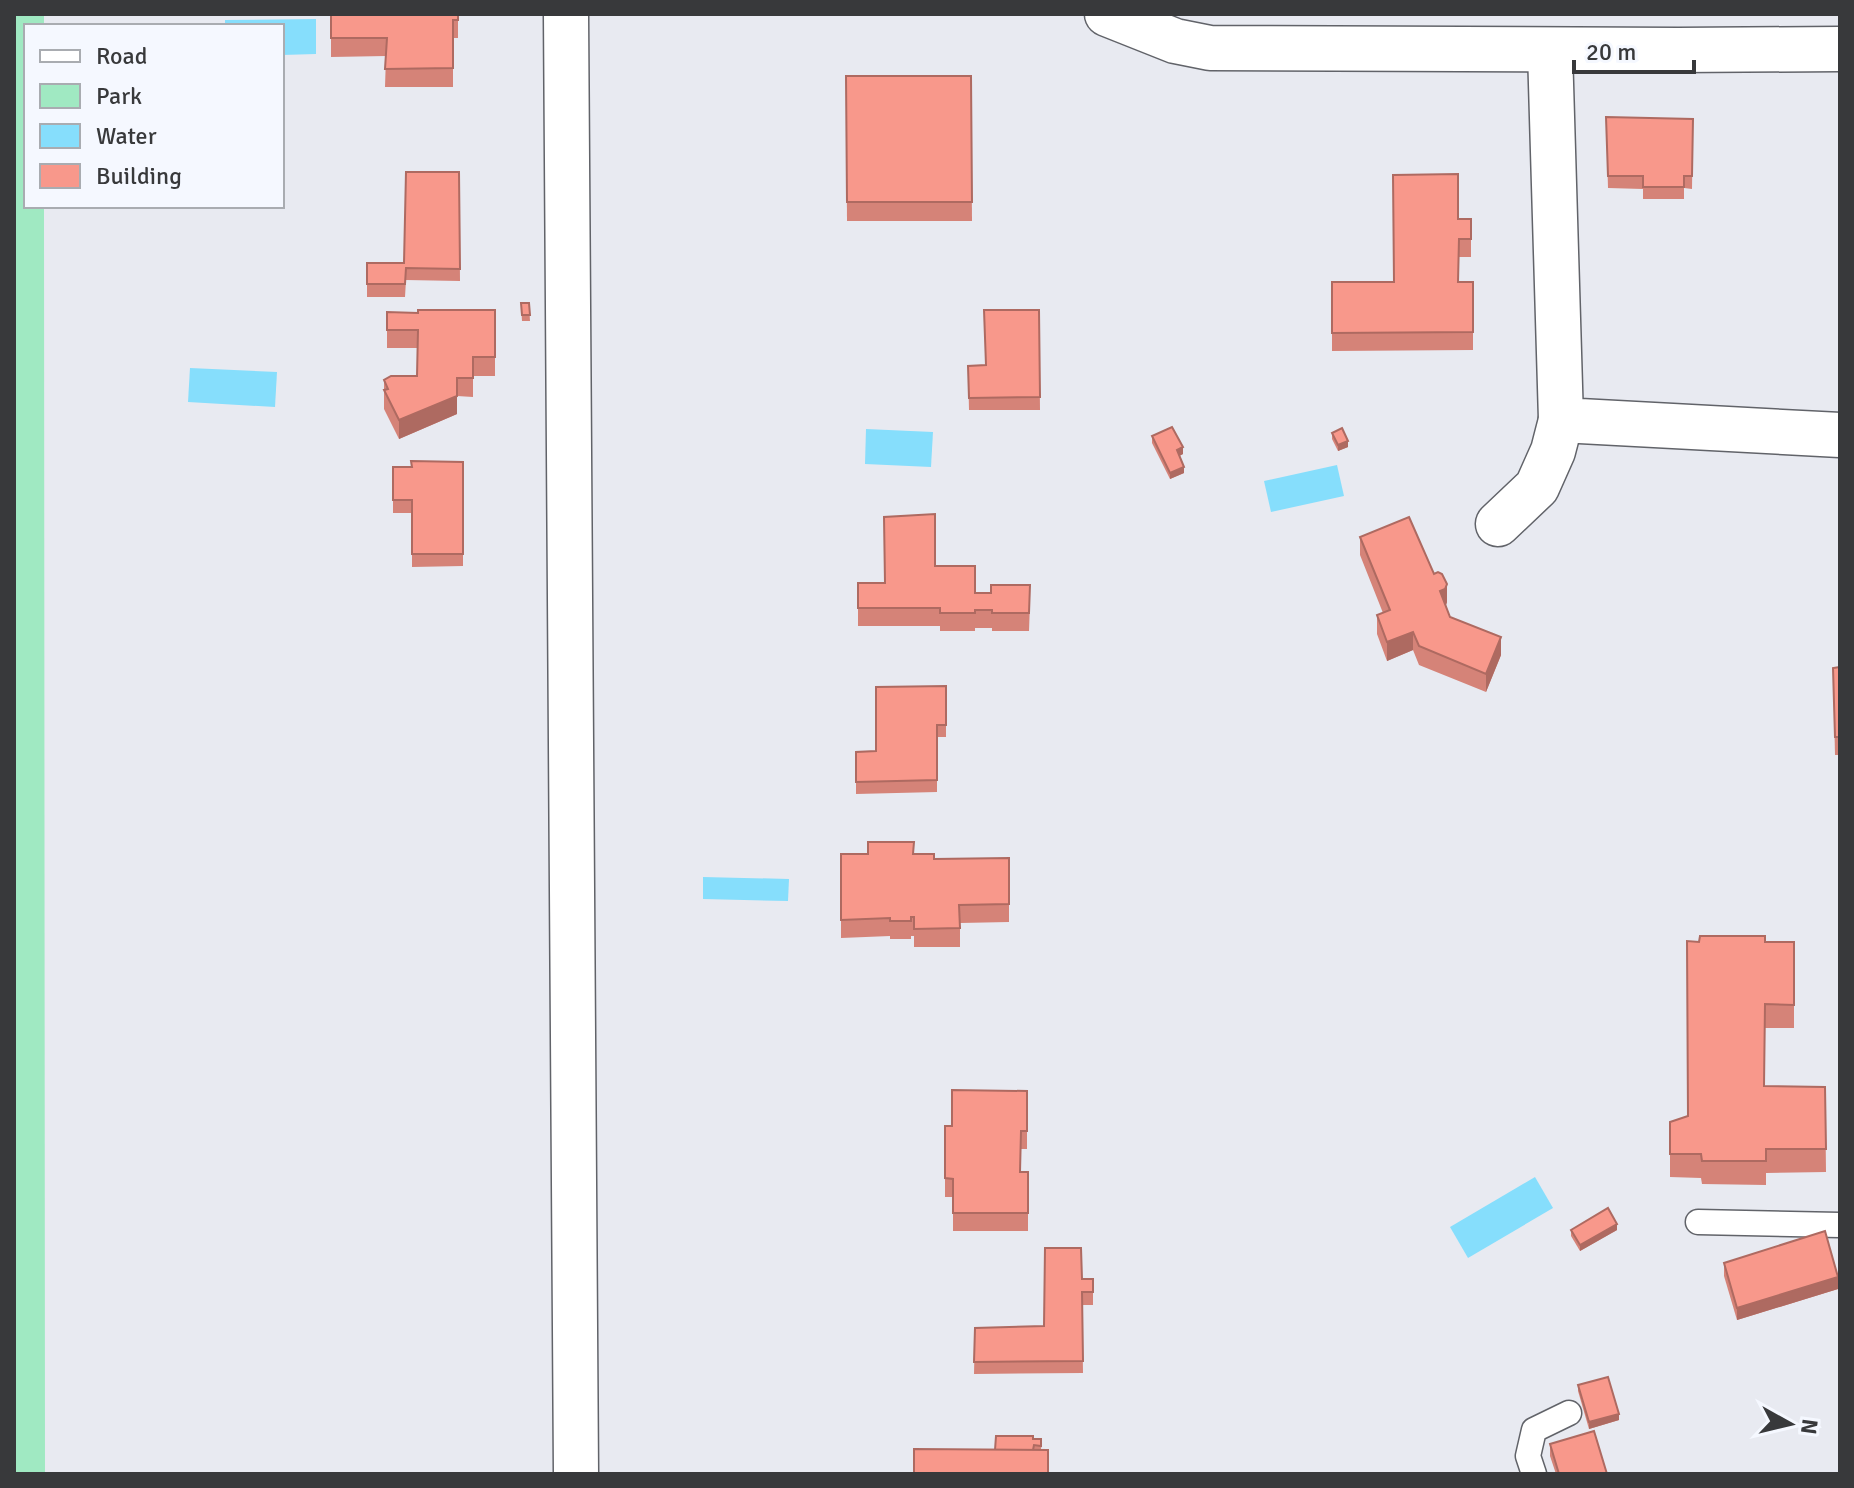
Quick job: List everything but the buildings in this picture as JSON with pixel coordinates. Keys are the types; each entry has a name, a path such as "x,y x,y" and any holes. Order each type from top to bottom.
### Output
{"street":[{"path":"566,14 576,1474"},
{"path":"1107,14 1175,41 1210,48 1840,49"},
{"path":"1498,524 1537,487 1553,451 1561,420 1550,50"},
{"path":"1561,420 1840,435"}],"lane":[{"path":"1698,1222 1840,1225"},
{"path":"1534,1474 1528,1456 1534,1430 1569,1413"}],"green space":[{"path":"14,14 44,14 44,24 24,24 24,208 44,208 45,1474 14,1474"}],"water":[{"path":"316,19 316,54 284,55 284,24 225,24 225,20"},
{"path":"190,368 277,372 275,407 188,402"},
{"path":"866,429 933,432 931,467 865,464"},
{"path":"1337,465 1344,496 1271,512 1264,481"},
{"path":"703,877 789,879 788,901 703,899"},
{"path":"1535,1177 1553,1208 1468,1258 1450,1227"}]}
